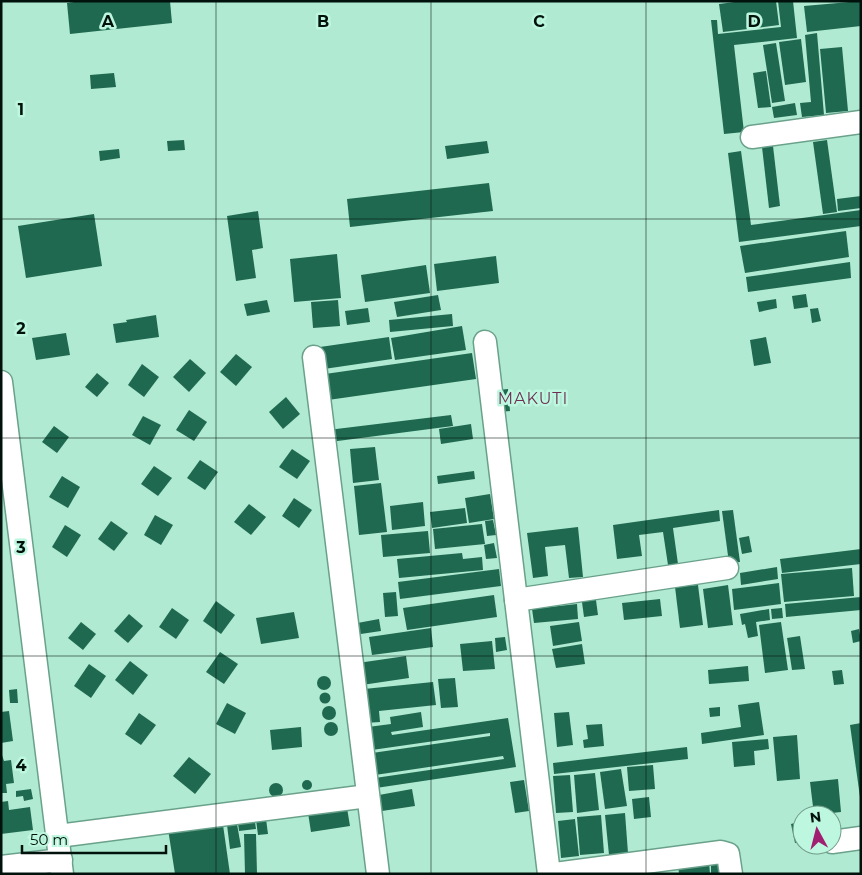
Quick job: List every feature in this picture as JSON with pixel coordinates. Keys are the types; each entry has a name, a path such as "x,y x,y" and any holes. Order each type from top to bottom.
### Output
{"street":[{"path":"752,137 861,122"},
{"path":"484,342 550,874"},
{"path":"314,357 378,874"},
{"path":"1,382 62,867 1,867"},
{"path":"516,600 728,568"},
{"path":"58,836 368,796"},
{"path":"842,841 861,838"},
{"path":"555,874 721,852 728,854 731,874"}],"building":[{"path":"81,1 170,1 172,23 70,34 67,3"},
{"path":"742,1 776,1 779,25 723,32 719,4"},
{"path":"778,1 793,1 797,38 734,45 744,132 724,134 711,20 717,20 718,34 781,27"},
{"path":"861,1 861,26 807,32 804,6"},
{"path":"817,33 824,115 802,117 800,103 811,102 805,35"},
{"path":"801,39 806,82 785,85 779,42"},
{"path":"776,43 785,101 772,103 763,45"},
{"path":"842,47 848,111 826,113 820,49"},
{"path":"766,71 771,107 758,108 753,73"},
{"path":"114,73 116,87 91,89 90,75"},
{"path":"795,103 797,115 774,118 772,107"},
{"path":"184,140 185,150 168,151 167,141"},
{"path":"827,140 837,212 823,214 813,142"},
{"path":"487,141 489,153 447,159 445,146"},
{"path":"773,146 780,206 769,208 762,147"},
{"path":"119,149 120,158 100,161 99,151"},
{"path":"741,151 751,225 861,210 861,226 739,242 728,153"},
{"path":"489,183 493,211 350,227 347,199"},
{"path":"861,196 861,208 838,211 837,199"},
{"path":"258,211 263,248 252,250 256,278 236,281 227,216"},
{"path":"94,214 102,266 26,278 18,226"},
{"path":"846,231 849,257 745,273 740,246"},
{"path":"337,254 341,298 294,302 290,259"},
{"path":"496,256 499,283 437,291 434,264"},
{"path":"850,262 851,278 748,292 746,277"},
{"path":"426,265 430,293 365,302 361,275"},
{"path":"806,294 808,307 794,309 792,296"},
{"path":"438,295 441,310 397,317 394,302"},
{"path":"776,299 777,308 759,312 757,302"},
{"path":"267,300 270,312 247,316 244,304"},
{"path":"338,300 340,326 313,328 311,302"},
{"path":"368,308 370,322 347,325 345,311"},
{"path":"818,308 821,321 812,323 810,309"},
{"path":"452,314 453,326 390,332 389,320"},
{"path":"156,315 159,337 116,343 113,324"},
{"path":"462,326 466,350 395,360 391,338"},
{"path":"66,333 70,355 36,360 32,338"},
{"path":"389,337 392,359 324,369 320,347"},
{"path":"766,337 771,363 754,366 750,340"},
{"path":"472,353 476,379 328,400 325,374"},
{"path":"236,354 252,367 236,386 220,372"},
{"path":"190,359 206,373 189,392 173,377"},
{"path":"142,364 159,377 144,397 128,385"},
{"path":"97,373 109,383 97,397 85,387"},
{"path":"508,389 510,411 500,412 498,390"},
{"path":"286,397 300,414 283,429 269,412"},
{"path":"189,410 207,422 194,441 176,430"},
{"path":"451,415 453,426 330,442 328,430"},
{"path":"143,416 161,425 150,445 132,435"},
{"path":"471,424 473,439 441,444 439,429"},
{"path":"54,426 69,437 57,453 42,442"},
{"path":"375,447 379,480 353,483 350,449"},
{"path":"292,449 310,461 297,479 279,467"},
{"path":"200,460 218,472 205,490 187,478"},
{"path":"154,466 172,478 158,496 141,484"},
{"path":"474,471 475,479 438,484 437,476"},
{"path":"62,476 80,487 68,508 49,497"},
{"path":"381,483 387,532 359,535 354,486"},
{"path":"490,494 494,519 469,523 465,498"},
{"path":"294,498 312,510 299,528 282,516"},
{"path":"423,502 425,526 392,530 390,506"},
{"path":"249,504 266,517 251,535 234,522"},
{"path":"465,508 467,523 432,528 430,512"},
{"path":"719,510 720,521 673,528 678,564 668,565 663,532 639,535 642,556 617,559 613,525"},
{"path":"733,510 740,562 729,563 722,511"},
{"path":"155,515 173,525 161,545 144,535"},
{"path":"493,520 496,535 487,536 485,521"},
{"path":"111,521 128,533 114,551 98,539"},
{"path":"482,524 485,544 435,549 433,529"},
{"path":"65,525 81,535 67,557 52,547"},
{"path":"578,527 583,577 569,578 565,545 545,547 548,576 533,578 527,533"},
{"path":"428,531 430,553 383,557 381,535"},
{"path":"749,536 752,552 742,554 739,538"},
{"path":"494,543 497,558 486,559 484,545"},
{"path":"861,549 861,564 782,573 780,559"},
{"path":"462,553 463,559 482,557 483,570 399,578 397,559"},
{"path":"777,567 778,579 741,585 740,573"},
{"path":"852,568 854,596 784,602 781,574"},
{"path":"499,569 501,586 400,599 398,582"},
{"path":"779,583 781,604 734,610 732,589"},
{"path":"698,585 703,625 680,628 675,587"},
{"path":"728,585 733,625 708,628 703,589"},
{"path":"396,592 398,616 385,617 383,593"},
{"path":"595,593 598,615 584,617 581,595"},
{"path":"494,595 497,617 407,630 403,608"},
{"path":"861,597 861,610 786,617 785,604"},
{"path":"660,599 662,616 624,620 622,603"},
{"path":"216,601 235,615 221,634 203,621"},
{"path":"577,604 578,619 534,623 532,609"},
{"path":"172,608 189,620 176,639 159,627"},
{"path":"782,608 783,618 772,619 771,609"},
{"path":"769,609 770,620 756,622 758,636 748,638 745,624 742,625 740,614"},
{"path":"294,612 299,638 261,644 256,618"},
{"path":"129,614 143,626 128,643 114,631"},
{"path":"379,619 381,631 354,635 352,624"},
{"path":"81,622 96,634 83,650 68,638"},
{"path":"579,622 582,641 553,646 550,626"},
{"path":"781,622 788,670 765,673 759,625"},
{"path":"431,628 433,647 372,655 369,637"},
{"path":"859,629 861,641 853,643 851,631"},
{"path":"800,636 805,669 792,670 787,638"},
{"path":"505,637 507,650 496,652 495,638"},
{"path":"492,641 495,669 463,671 460,644"},
{"path":"582,644 585,664 556,668 552,649"},
{"path":"220,652 238,664 224,684 206,672"},
{"path":"406,656 409,678 362,685 358,663"},
{"path":"130,661 148,675 133,695 115,680"},
{"path":"89,664 106,676 91,698 74,686"},
{"path":"748,666 749,681 709,684 708,670"},
{"path":"842,670 844,684 834,685 832,671"},
{"path":"324,676 329,678 331,683 329,688 324,690 319,688 317,683 319,678"},
{"path":"455,678 458,707 441,708 438,679"},
{"path":"433,682 436,705 379,711 380,722 365,723 364,689"},
{"path":"17,689 18,703 10,703 9,690"},
{"path":"323,693 327,693 330,698 329,702 323,703 320,700 320,696"},
{"path":"759,702 764,735 702,744 701,733 741,727 738,705"},
{"path":"227,703 246,713 235,734 216,724"},
{"path":"329,706 334,708 336,713 334,718 329,720 324,718 322,713 324,708"},
{"path":"720,707 720,716 710,717 709,708"},
{"path":"9,711 13,741 1,743 1,712"},
{"path":"421,712 423,727 391,732 392,735 508,718 516,767 376,788 375,778 504,759 503,756 375,775 372,753 490,736 490,733 372,750 368,727 391,724 390,717"},
{"path":"569,712 573,745 557,747 554,713"},
{"path":"139,713 156,725 141,745 125,734"},
{"path":"328,722 334,722 338,729 334,736 328,736 324,732 324,726"},
{"path":"861,723 861,797 860,797 850,725"},
{"path":"602,724 604,746 584,748 583,740 588,739 586,725"},
{"path":"301,727 302,747 272,750 270,730"},
{"path":"797,735 800,779 777,781 773,737"},
{"path":"768,739 769,749 754,751 755,765 734,767 732,742"},
{"path":"687,747 688,759 554,774 553,763"},
{"path":"1,752 4,761 11,760 14,783 6,784 7,793 1,793"},
{"path":"189,757 211,774 195,794 173,776"},
{"path":"653,765 655,789 629,791 627,767"},
{"path":"621,769 627,806 605,809 600,772"},
{"path":"595,773 599,810 577,813 574,775"},
{"path":"570,775 573,812 556,813 553,776"},
{"path":"838,779 840,805 813,805 810,782"},
{"path":"305,780 309,780 312,785 311,789 305,790 302,787 302,783"},
{"path":"524,780 529,811 515,813 510,782"},
{"path":"276,783 281,785 283,790 281,795 276,797 271,795 269,790 271,785"},
{"path":"31,789 33,799 24,801 23,796 16,797 16,791"},
{"path":"412,789 415,806 382,811 379,795"},
{"path":"649,797 651,817 634,819 632,799"},
{"path":"8,801 9,810 30,807 33,830 1,834 1,802"},
{"path":"347,808 350,826 311,832 308,813"},
{"path":"625,813 628,853 609,855 605,815"},
{"path":"601,815 604,853 580,855 577,817"},
{"path":"266,819 268,834 258,835 256,820"},
{"path":"575,819 579,856 561,858 558,821"},
{"path":"255,822 256,829 239,831 238,823"},
{"path":"237,824 241,847 230,849 227,825"},
{"path":"223,825 230,874 175,874 168,829"},
{"path":"244,834 256,834 257,874 245,874"},
{"path":"723,859 723,874 711,874 711,860"},
{"path":"709,861 710,874 679,874 678,864"}],"district":[{"name":"MAKUTI","path":"533,398"}]}
